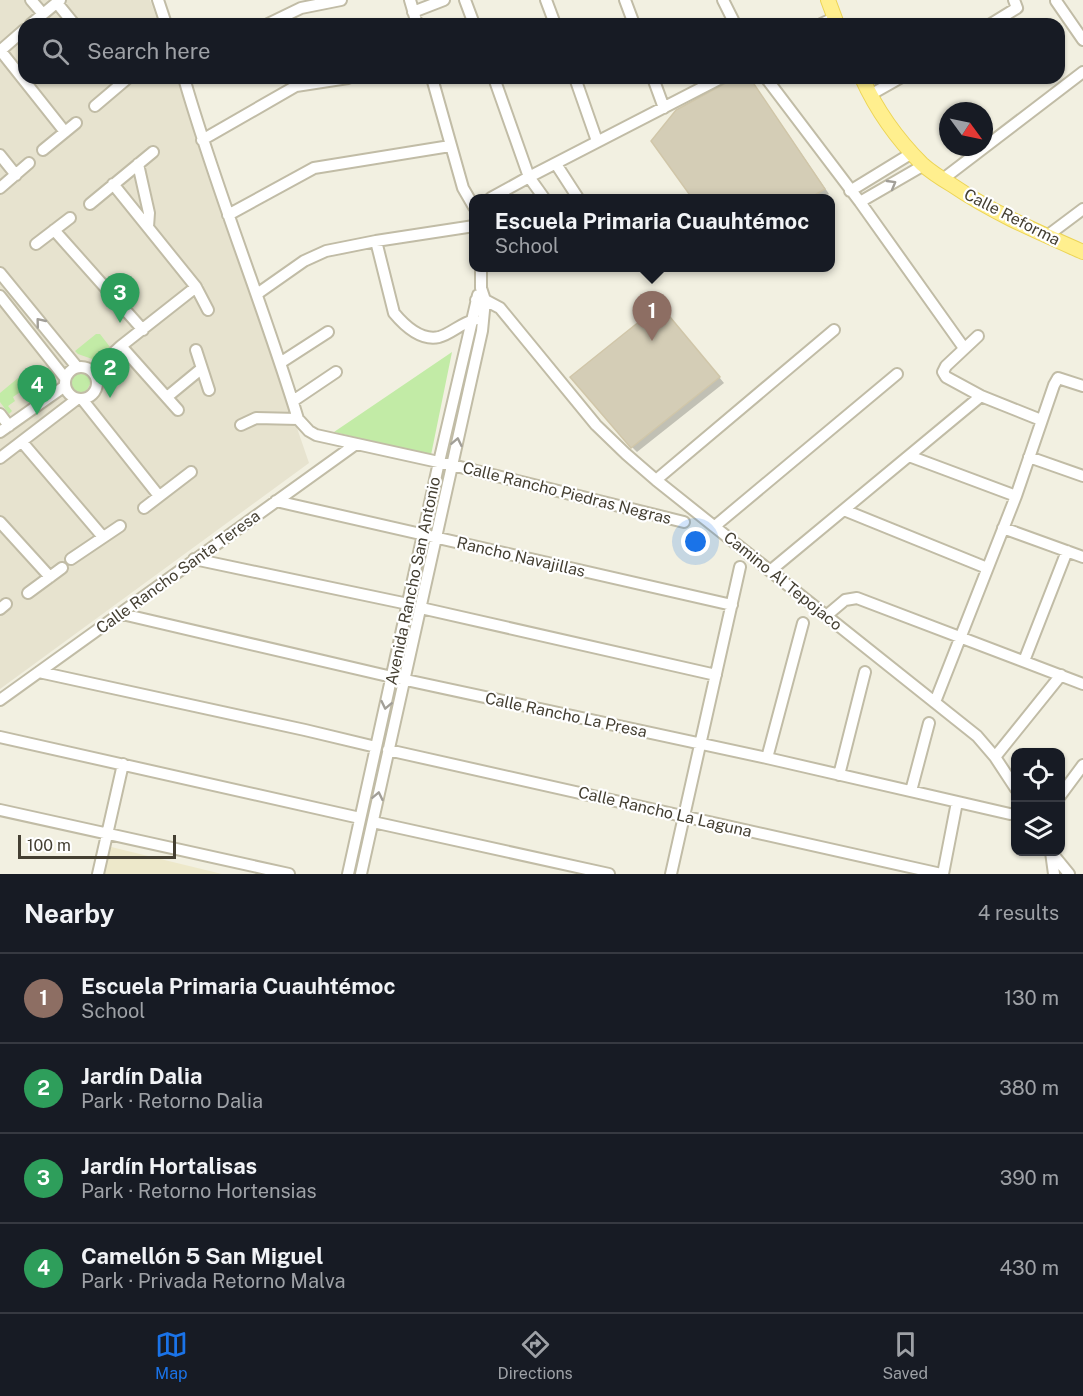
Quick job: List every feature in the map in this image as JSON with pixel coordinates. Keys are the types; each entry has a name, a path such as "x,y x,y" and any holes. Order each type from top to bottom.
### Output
{"main road":[{"path":"828,0 830,18"},
{"name":"Calle Reforma","path":"865,84 870,95 912,153 924,165 967,195 1083,252"}],"street":[{"path":"31,0 43,14"},
{"path":"158,0 164,18"},
{"path":"280,18 301,8 341,0"},
{"path":"410,0 415,18"},
{"path":"413,12 444,0"},
{"path":"465,0 472,18"},
{"path":"546,0 553,18"},
{"path":"625,0 632,18"},
{"path":"723,0 732,18"},
{"path":"1056,1 1083,40"},
{"path":"38,18 59,2 70,18"},
{"path":"998,18 1015,4"},
{"path":"18,35 0,50 18,73"},
{"path":"943,179 1083,72"},
{"path":"27,84 65,132"},
{"path":"95,106 118,84"},
{"path":"186,84 202,140 257,294 298,419 256,418 241,425"},
{"path":"202,140 296,86 309,84"},
{"path":"434,84 450,146 469,198"},
{"path":"496,84 529,177 541,194"},
{"path":"577,84 597,141"},
{"path":"655,84 664,108"},
{"path":"498,194 709,84"},
{"path":"770,84 860,202 964,348"},
{"path":"870,95 889,84"},
{"path":"43,150 76,123"},
{"path":"228,215 314,168 450,146"},
{"path":"90,204 153,152"},
{"path":"850,190 912,153"},
{"path":"0,156 16,175"},
{"path":"0,188 29,163"},
{"path":"138,164 149,213 148,227"},
{"path":"556,164 575,194"},
{"path":"860,202 924,165"},
{"path":"113,184 196,287 208,310"},
{"path":"1047,236 1083,209"},
{"path":"36,244 70,218"},
{"path":"257,294 304,261 326,251 376,240 469,227"},
{"path":"54,230 143,330"},
{"path":"376,240 394,313 400,321 422,336 429,338 440,337 477,320"},
{"name":"Avenida Rancho San Antonio","path":"361,874 452,465 482,288 481,272"},
{"path":"0,273 77,367"},
{"path":"93,372 196,287"},
{"path":"0,296 65,382 67,392 80,399 159,496"},
{"name":"Camino Al Tepojaco","path":"480,300 500,308 596,425 656,480 977,736 995,757 1011,781"},
{"name":"Avenida Rancho San Antonio","path":"348,874 439,462 477,320"},
{"path":"656,480 834,330"},
{"path":"280,363 328,332"},
{"path":"978,336 943,372 945,377 981,396 1041,420"},
{"path":"122,346 178,410"},
{"path":"196,350 208,390"},
{"path":"0,414 4,429 65,382 72,369 77,367 86,367 93,372 98,383 93,394 80,399 0,458"},
{"path":"167,397 201,369"},
{"path":"293,401 336,372"},
{"path":"715,526 897,374"},
{"path":"935,702 1016,495 1054,385 1058,378 1083,386"},
{"path":"770,571 981,396"},
{"name":"Calle Rancho Piedras Negras","path":"298,419 316,435 452,465 684,522"},
{"path":"22,442 103,537"},
{"name":"Calle Rancho Santa Teresa","path":"0,700 356,444"},
{"path":"909,456 1016,495"},
{"path":"1029,457 1083,476"},
{"path":"144,508 191,472"},
{"name":"Rancho Navajillas","path":"276,501 732,605"},
{"path":"844,510 987,568"},
{"path":"0,522 50,577"},
{"path":"71,559 120,526"},
{"path":"1003,528 1083,557"},
{"path":"1024,661 1067,551"},
{"path":"194,559 408,604"},
{"path":"671,874 740,567"},
{"path":"28,593 62,568"},
{"path":"826,616 845,600 857,598 1083,684"},
{"path":"421,608 716,675"},
{"name":"Calle Rancho La Presa","path":"122,614 404,680 767,758 1010,814"},
{"path":"767,758 803,623"},
{"path":"39,672 376,747"},
{"path":"839,775 866,672"},
{"path":"995,757 1061,675"},
{"path":"911,791 929,723"},
{"path":"0,737 360,818"},
{"name":"Calle Rancho La Laguna","path":"388,750 942,874"},
{"path":"98,874 123,764"},
{"path":"1065,789 1083,765"},
{"path":"942,874 957,802"},
{"path":"0,810 289,874"},
{"path":"373,822 609,874"},
{"path":"1052,856 1054,874"},
{"path":"1054,856 1069,874"}],"shaded area":[{"path":"0,0 150,0 157,18 18,18 18,84 179,84 309,463 0,689"},
{"path":"107,846 222,874 102,874"}],"green space":[{"path":"96,334 100,334 110,347 95,360 75,351"},
{"path":"452,352 431,455 334,432"},
{"path":"86,371 92,380 87,390 80,394 71,389 69,379 73,372"},
{"path":"18,378 26,388 13,397 15,401 8,406 12,411 9,414 0,402 0,393"}],"building":[{"path":"724,84 754,84 825,189 817,194 689,194 651,141 676,110"},
{"path":"660,305 720,377 631,448 570,377"}],"place":[{"name":"Jardín Hortalisas","path":"120,323"},
{"name":"Escuela Primaria Cuauhtémoc","path":"652,341"},
{"name":"Jardín Dalia","path":"110,398"},
{"name":"Camellón 5 San Miguel","path":"37,415"}]}
